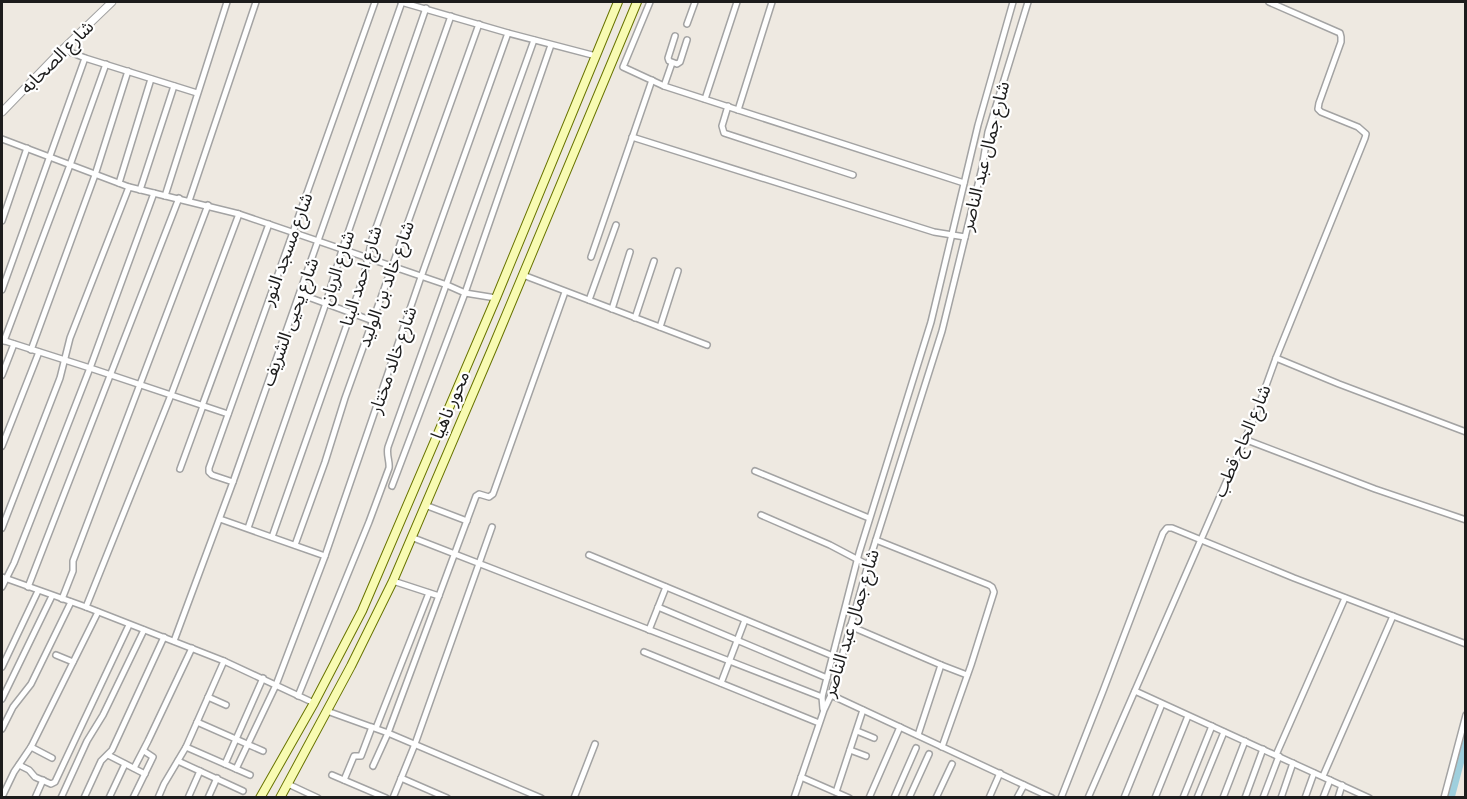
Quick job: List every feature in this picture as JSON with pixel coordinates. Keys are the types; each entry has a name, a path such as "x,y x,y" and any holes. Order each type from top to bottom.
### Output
{"main road":[{"name":"محور ناهيا","path":"260,798 314,704 362,611 496,298 618,2"},
{"name":"محور ناهيا","path":"281,797 351,666 393,581 637,2"},
{"path":"580,93 595,99"},
{"path":"314,704 327,711"}],"street":[{"name":"شارع الصحابه","path":"2,112 112,2"},
{"path":"165,196 226,2"},
{"path":"189,201 256,2"},
{"name":"شارع مسجد النور","path":"233,482 212,475 209,470 375,2"},
{"path":"402,2 596,56"},
{"name":"شارع يحيى الشريف","path":"174,641 220,519 402,2"},
{"path":"650,2 623,67 664,86 964,183"},
{"path":"687,24 695,2"},
{"path":"705,99 737,2"},
{"path":"738,110 772,2"},
{"name":"شارع جمال عبد الناصر","path":"824,710 822,697 857,560 931,322 978,125 1013,2"},
{"name":"شارع جمال عبد الناصر","path":"824,710 831,695 868,565 942,331 982,168 988,132 1028,2"},
{"name":"شارع الحاج قطب","path":"1088,798 1260,405 1276,358 1366,134 1358,127 1318,110 1341,42 1340,33 1269,2"},
{"name":"شارع الريان","path":"248,528 426,8"},
{"name":"شارع احمد البنا","path":"272,537 366,270 372,239 452,16"},
{"name":"شارع خالد بن الوليد","path":"295,545 479,24"},
{"name":"شارع خالد مختار","path":"236,769 276,685 325,556 508,33"},
{"path":"675,36 668,58 672,63 680,62 687,40"},
{"path":"298,696 389,468 388,447 534,40"},
{"path":"392,486 465,293 551,45"},
{"path":"63,50 197,93"},
{"path":"2,290 85,58"},
{"path":"664,86 672,63"},
{"path":"106,64 3,340 228,414"},
{"path":"31,350 95,175 128,71"},
{"path":"118,183 151,79"},
{"path":"591,257 652,80"},
{"path":"140,190 174,86"},
{"path":"728,106 722,126 724,133 854,175"},
{"path":"632,137 934,232 965,237"},
{"path":"2,139 129,187 239,214 465,293 496,298"},
{"path":"2,221 27,148"},
{"path":"2,528 57,386 70,338 129,187"},
{"path":"2,587 4,578 14,563 90,368 154,193"},
{"path":"28,587 179,198"},
{"path":"62,599 73,571 73,561 208,205"},
{"path":"86,607 171,395 239,214"},
{"path":"180,469 269,224"},
{"path":"589,300 616,225"},
{"path":"612,309 630,252"},
{"path":"635,318 654,261"},
{"path":"660,327 678,271"},
{"path":"523,275 706,345"},
{"path":"373,766 388,733 477,495 493,494 565,292"},
{"path":"300,294 373,321"},
{"path":"2,375 14,344"},
{"path":"2,446 39,352"},
{"path":"1276,358 1466,432"},
{"path":"1244,439 1375,489 1466,520"},
{"path":"755,471 869,518"},
{"path":"426,505 467,521"},
{"path":"761,514 868,565"},
{"path":"220,519 325,556"},
{"path":"369,522 377,525"},
{"path":"393,798 415,744 492,527"},
{"path":"1061,798 1166,529 1172,528 1466,644"},
{"path":"411,537 822,697"},
{"path":"876,540 992,587 994,592 942,747"},
{"path":"589,555 833,656"},
{"path":"4,578 86,607 224,661 314,704"},
{"path":"393,581 439,596"},
{"path":"649,630 666,587"},
{"path":"2,667 38,591"},
{"path":"344,780 354,756 361,756 374,728 429,593"},
{"path":"2,699 52,596"},
{"path":"1263,798 1278,756 1345,598"},
{"path":"2,729 13,707 28,690 71,602"},
{"path":"658,607 827,678"},
{"path":"2,797 31,747 98,612"},
{"path":"1323,776 1393,616"},
{"path":"721,683 745,620"},
{"path":"19,765 29,770 33,776 51,784 54,783 129,625"},
{"path":"850,626 967,675"},
{"path":"61,798 87,741 103,715 144,630"},
{"path":"84,798 101,761 112,750 164,637"},
{"path":"134,768 192,648"},
{"path":"644,652 819,723"},
{"path":"56,655 73,662"},
{"path":"158,798 164,783 186,747 224,661"},
{"path":"918,735 941,665"},
{"path":"225,764 263,678"},
{"path":"1135,691 1366,797"},
{"path":"831,695 1024,784 1038,795 1052,798"},
{"path":"208,697 226,705"},
{"path":"1124,798 1162,704"},
{"path":"794,798 824,710"},
{"path":"836,792 863,710"},
{"path":"327,711 388,733 541,798"},
{"path":"1444,798 1466,715"},
{"path":"1155,798 1188,716"},
{"path":"197,722 263,751"},
{"path":"1183,798 1212,726"},
{"path":"869,798 900,727"},
{"path":"856,731 874,738"},
{"path":"1197,798 1224,732"},
{"path":"1222,798 1245,741"},
{"path":"574,798 595,744"},
{"path":"31,747 52,758"},
{"path":"186,747 250,775"},
{"path":"894,798 916,748"},
{"path":"850,750 866,756"},
{"path":"1245,798 1263,750"},
{"path":"133,798 153,757 144,751"},
{"path":"909,798 929,754"},
{"path":"108,755 145,774"},
{"path":"178,761 243,791"},
{"path":"1281,798 1293,763"},
{"path":"109,798 125,764"},
{"path":"936,798 952,764"},
{"path":"188,798 200,771"},
{"path":"1305,798 1314,772"},
{"path":"989,798 1000,773"},
{"path":"332,775 386,798"},
{"path":"801,777 849,798"},
{"path":"208,798 217,778"},
{"path":"401,778 447,798"},
{"path":"35,798 43,780"},
{"path":"1323,798 1330,780"},
{"path":"288,784 318,798"},
{"path":"1017,798 1024,784"},
{"path":"1338,798 1342,785"}],"waterway":[{"path":"1451,798 1466,742"}]}
